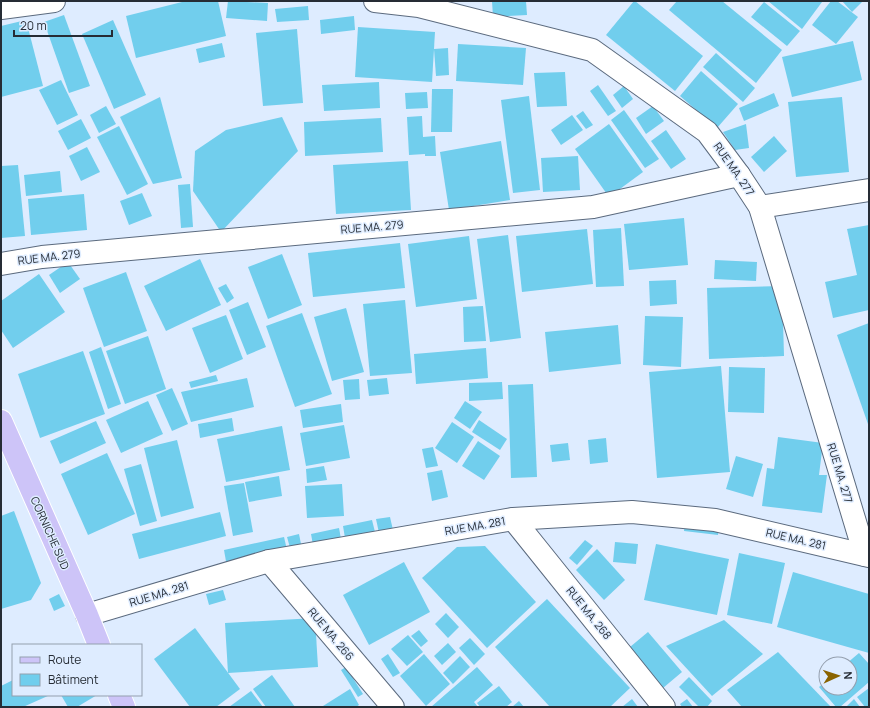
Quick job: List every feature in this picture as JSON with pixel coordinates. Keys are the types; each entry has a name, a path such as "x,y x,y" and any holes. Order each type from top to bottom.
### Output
{"main road":[{"name":"CORNICHE SUD","path":"1,421 99,644"},
{"path":"119,696 124,707"}],"street":[{"path":"1,8 54,1"},
{"name":"RUE MA. 277","path":"375,1 419,6 592,50 707,132 740,175 760,207 868,554"},
{"name":"RUE MA. 279","path":"1,264 42,257 593,207 740,175"},
{"path":"760,207 869,190"},
{"name":"RUE MA. 281","path":"87,615 269,561 513,519 632,512 714,520 868,554"},
{"name":"RUE MA. 268","path":"513,519 664,707"},
{"name":"RUE MA. 266","path":"269,561 393,707"}],"building":[{"path":"186,1 218,1 226,36 136,58 126,16"},
{"path":"228,1 268,3 267,21 226,18"},
{"path":"492,1 526,1 527,15 493,17"},
{"path":"634,1 703,56 675,91 606,35"},
{"path":"677,1 722,1 782,50 756,83 669,10"},
{"path":"768,1 821,1 822,2 802,29"},
{"path":"831,1 837,1 858,17 836,44 812,25"},
{"path":"842,1 861,1 862,2 852,12"},
{"path":"764,2 800,31 787,46 751,17"},
{"path":"308,6 309,20 277,22 275,9"},
{"path":"64,15 90,86 69,93 44,22"},
{"path":"354,16 355,30 321,34 320,20"},
{"path":"26,20 43,86 1,97 1,26"},
{"path":"113,20 146,95 114,109 82,34"},
{"path":"358,27 435,32 432,82 355,77"},
{"path":"297,29 303,103 263,106 256,33"},
{"path":"853,41 862,80 792,97 782,57"},
{"path":"222,43 225,57 199,63 196,49"},
{"path":"458,44 526,48 523,85 456,81"},
{"path":"448,48 449,75 436,76 434,49"},
{"path":"716,53 755,88 743,102 703,67"},
{"path":"701,71 738,104 717,128 680,96"},
{"path":"565,72 567,106 537,107 534,73"},
{"path":"61,80 78,115 57,125 39,90"},
{"path":"379,82 380,108 324,111 322,85"},
{"path":"598,85 616,111 608,116 590,91"},
{"path":"624,86 633,99 622,108 613,95"},
{"path":"432,89 453,89 452,132 431,132"},
{"path":"427,92 428,108 406,109 405,93"},
{"path":"774,93 779,106 744,121 739,108"},
{"path":"529,96 540,190 513,193 501,100"},
{"path":"160,97 182,178 153,184 120,117"},
{"path":"842,97 849,172 796,177 788,102"},
{"path":"106,106 116,124 99,133 90,115"},
{"path":"653,106 664,121 646,134 636,118"},
{"path":"624,110 659,159 645,168 611,120"},
{"path":"583,111 593,125 586,129 576,116"},
{"path":"572,115 583,130 561,145 551,130"},
{"path":"422,116 423,137 435,136 436,156 425,156 425,154 409,155 407,117"},
{"path":"282,117 298,151 221,232 193,191 195,151 226,130"},
{"path":"381,118 383,152 305,156 304,122"},
{"path":"81,119 91,138 68,150 58,131"},
{"path":"609,124 643,172 609,197 575,149"},
{"path":"746,124 749,148 735,150 723,132"},
{"path":"119,126 148,184 127,195 97,137"},
{"path":"666,130 686,159 671,169 651,141"},
{"path":"774,136 787,151 764,172 751,157"},
{"path":"501,141 510,200 449,210 440,152"},
{"path":"87,147 100,172 81,181 69,156"},
{"path":"578,156 580,190 543,192 541,158"},
{"path":"408,161 411,210 336,214 333,165"},
{"path":"18,165 25,236 1,238 1,166"},
{"path":"60,171 62,192 26,196 24,175"},
{"path":"190,184 193,227 181,228 178,185"},
{"path":"142,193 152,216 129,225 120,201"},
{"path":"84,194 87,230 31,235 28,199"},
{"path":"684,218 688,265 629,270 624,224"},
{"path":"869,225 869,310 833,318 825,282 857,275 847,229"},
{"path":"621,228 624,286 596,287 593,230"},
{"path":"587,229 593,284 522,292 516,236"},
{"path":"508,235 521,338 490,342 477,239"},
{"path":"469,236 477,299 416,307 408,244"},
{"path":"400,243 405,288 313,297 308,253"},
{"path":"282,254 302,305 268,319 248,267"},
{"path":"200,259 221,305 166,331 144,286"},
{"path":"715,260 757,262 756,281 714,279"},
{"path":"68,262 80,279 60,293 49,275"},
{"path":"126,272 147,331 104,347 83,288"},
{"path":"39,274 65,312 13,348 1,330 1,301"},
{"path":"676,280 677,304 650,306 649,281"},
{"path":"226,284 234,298 227,303 218,288"},
{"path":"782,286 784,356 709,359 707,288"},
{"path":"405,300 412,373 370,376 363,304"},
{"path":"248,302 266,347 247,355 229,310"},
{"path":"483,306 486,341 464,342 463,307"},
{"path":"346,308 364,372 332,381 314,317"},
{"path":"302,313 332,394 295,407 266,326"},
{"path":"226,315 243,359 210,373 192,328"},
{"path":"645,316 683,317 681,367 643,365"},
{"path":"869,323 869,427 837,335"},
{"path":"618,325 621,364 549,372 545,332"},
{"path":"148,336 166,389 125,404 106,351"},
{"path":"101,347 121,404 108,409 89,352"},
{"path":"486,348 488,378 416,384 414,354"},
{"path":"83,351 105,414 40,438 18,374"},
{"path":"721,366 730,472 657,478 649,372"},
{"path":"729,367 765,368 764,413 728,412"},
{"path":"216,375 218,381 191,388 189,382"},
{"path":"247,378 254,407 191,422 181,392"},
{"path":"387,378 389,394 369,396 367,380"},
{"path":"359,379 360,399 345,400 343,380"},
{"path":"502,382 503,399 469,401 469,383"},
{"path":"533,384 537,477 511,478 508,385"},
{"path":"172,388 188,424 172,431 156,395"},
{"path":"148,401 163,434 121,453 106,420"},
{"path":"465,401 482,412 470,429 454,418"},
{"path":"341,404 343,422 303,428 300,410"},
{"path":"232,418 234,431 200,438 198,424"},
{"path":"479,420 507,439 500,450 472,432"},
{"path":"96,421 106,443 60,464 50,441"},
{"path":"452,422 474,437 457,463 435,448"},
{"path":"344,425 350,458 306,466 300,433"},
{"path":"282,426 290,470 226,482 217,439"},
{"path":"778,437 823,443 819,475 827,475 822,513 762,506 767,468 774,469"},
{"path":"606,438 608,462 590,464 588,440"},
{"path":"177,440 194,508 161,517 144,448"},
{"path":"478,441 500,456 484,480 462,466"},
{"path":"568,443 570,460 552,462 550,445"},
{"path":"433,447 438,466 426,468 422,449"},
{"path":"107,453 135,514 88,535 61,474"},
{"path":"736,456 763,464 753,497 726,489"},
{"path":"141,464 157,521 140,526 124,469"},
{"path":"324,466 327,480 307,483 306,469"},
{"path":"442,470 448,497 432,501 427,473"},
{"path":"279,476 282,496 249,502 245,482"},
{"path":"244,483 253,532 233,536 224,486"},
{"path":"342,484 344,516 307,518 305,486"},
{"path":"14,511 41,583 31,600 1,609 1,516"},
{"path":"220,512 226,536 139,559 132,534"},
{"path":"390,517 393,530 379,533 376,519"},
{"path":"372,520 375,532 345,538 343,526"},
{"path":"685,521 719,525 718,535 684,531"},
{"path":"339,528 341,539 313,545 311,534"},
{"path":"299,534 302,549 291,551 287,537"},
{"path":"284,537 288,554 227,567 224,550"},
{"path":"585,540 593,546 577,565 569,558"},
{"path":"615,542 638,544 636,564 613,562"},
{"path":"656,544 729,559 717,615 644,600"},
{"path":"485,546 536,602 487,648 422,578 457,547"},
{"path":"597,549 625,580 604,600 576,570"},
{"path":"739,553 785,563 772,624 727,615"},
{"path":"404,562 430,612 369,645 343,595"},
{"path":"793,572 869,594 869,653 777,627"},
{"path":"223,590 226,600 209,605 206,594"},
{"path":"59,594 65,606 54,611 49,599"},
{"path":"547,599 630,688 610,707 550,707 495,647"},
{"path":"446,613 459,627 448,638 435,624"},
{"path":"315,618 318,667 228,673 225,623"},
{"path":"724,620 763,654 712,696 666,646"},
{"path":"195,628 240,689 216,707 190,707 154,659"},
{"path":"419,630 428,641 421,647 411,636"},
{"path":"648,632 682,672 663,688 630,647"},
{"path":"408,635 423,652 407,666 391,649"},
{"path":"470,638 485,654 474,665 459,648"},
{"path":"448,643 456,652 442,665 434,656"},
{"path":"778,652 818,694 818,696 820,696 831,707 742,707 727,690"},
{"path":"859,653 869,664 869,682 858,691 858,656 855,656"},
{"path":"388,654 400,673 393,677 381,659"},
{"path":"424,654 450,684 426,706 400,676"},
{"path":"460,656 470,667 453,684 443,673"},
{"path":"346,667 363,694 358,697 341,670"},
{"path":"477,667 493,685 474,702 478,707 431,707"},
{"path":"272,675 295,707 266,707 253,689"},
{"path":"689,677 712,701 707,707 699,707 679,687"},
{"path":"12,680 12,696 48,696 23,707 1,707 1,686"},
{"path":"499,686 512,702 506,707 480,707 477,703"},
{"path":"869,688 869,707 865,707 857,697"},
{"path":"350,689 359,705 356,707 323,707 323,706"},
{"path":"251,691 263,707 229,707"},
{"path":"62,696 95,696 77,707 68,707"},
{"path":"827,696 853,696 840,707 836,707"},
{"path":"632,699 638,707 622,707"},
{"path":"687,699 693,707 682,707 680,704"},
{"path":"854,699 860,707 846,707"},
{"path":"519,701 524,707 512,707"}]}
